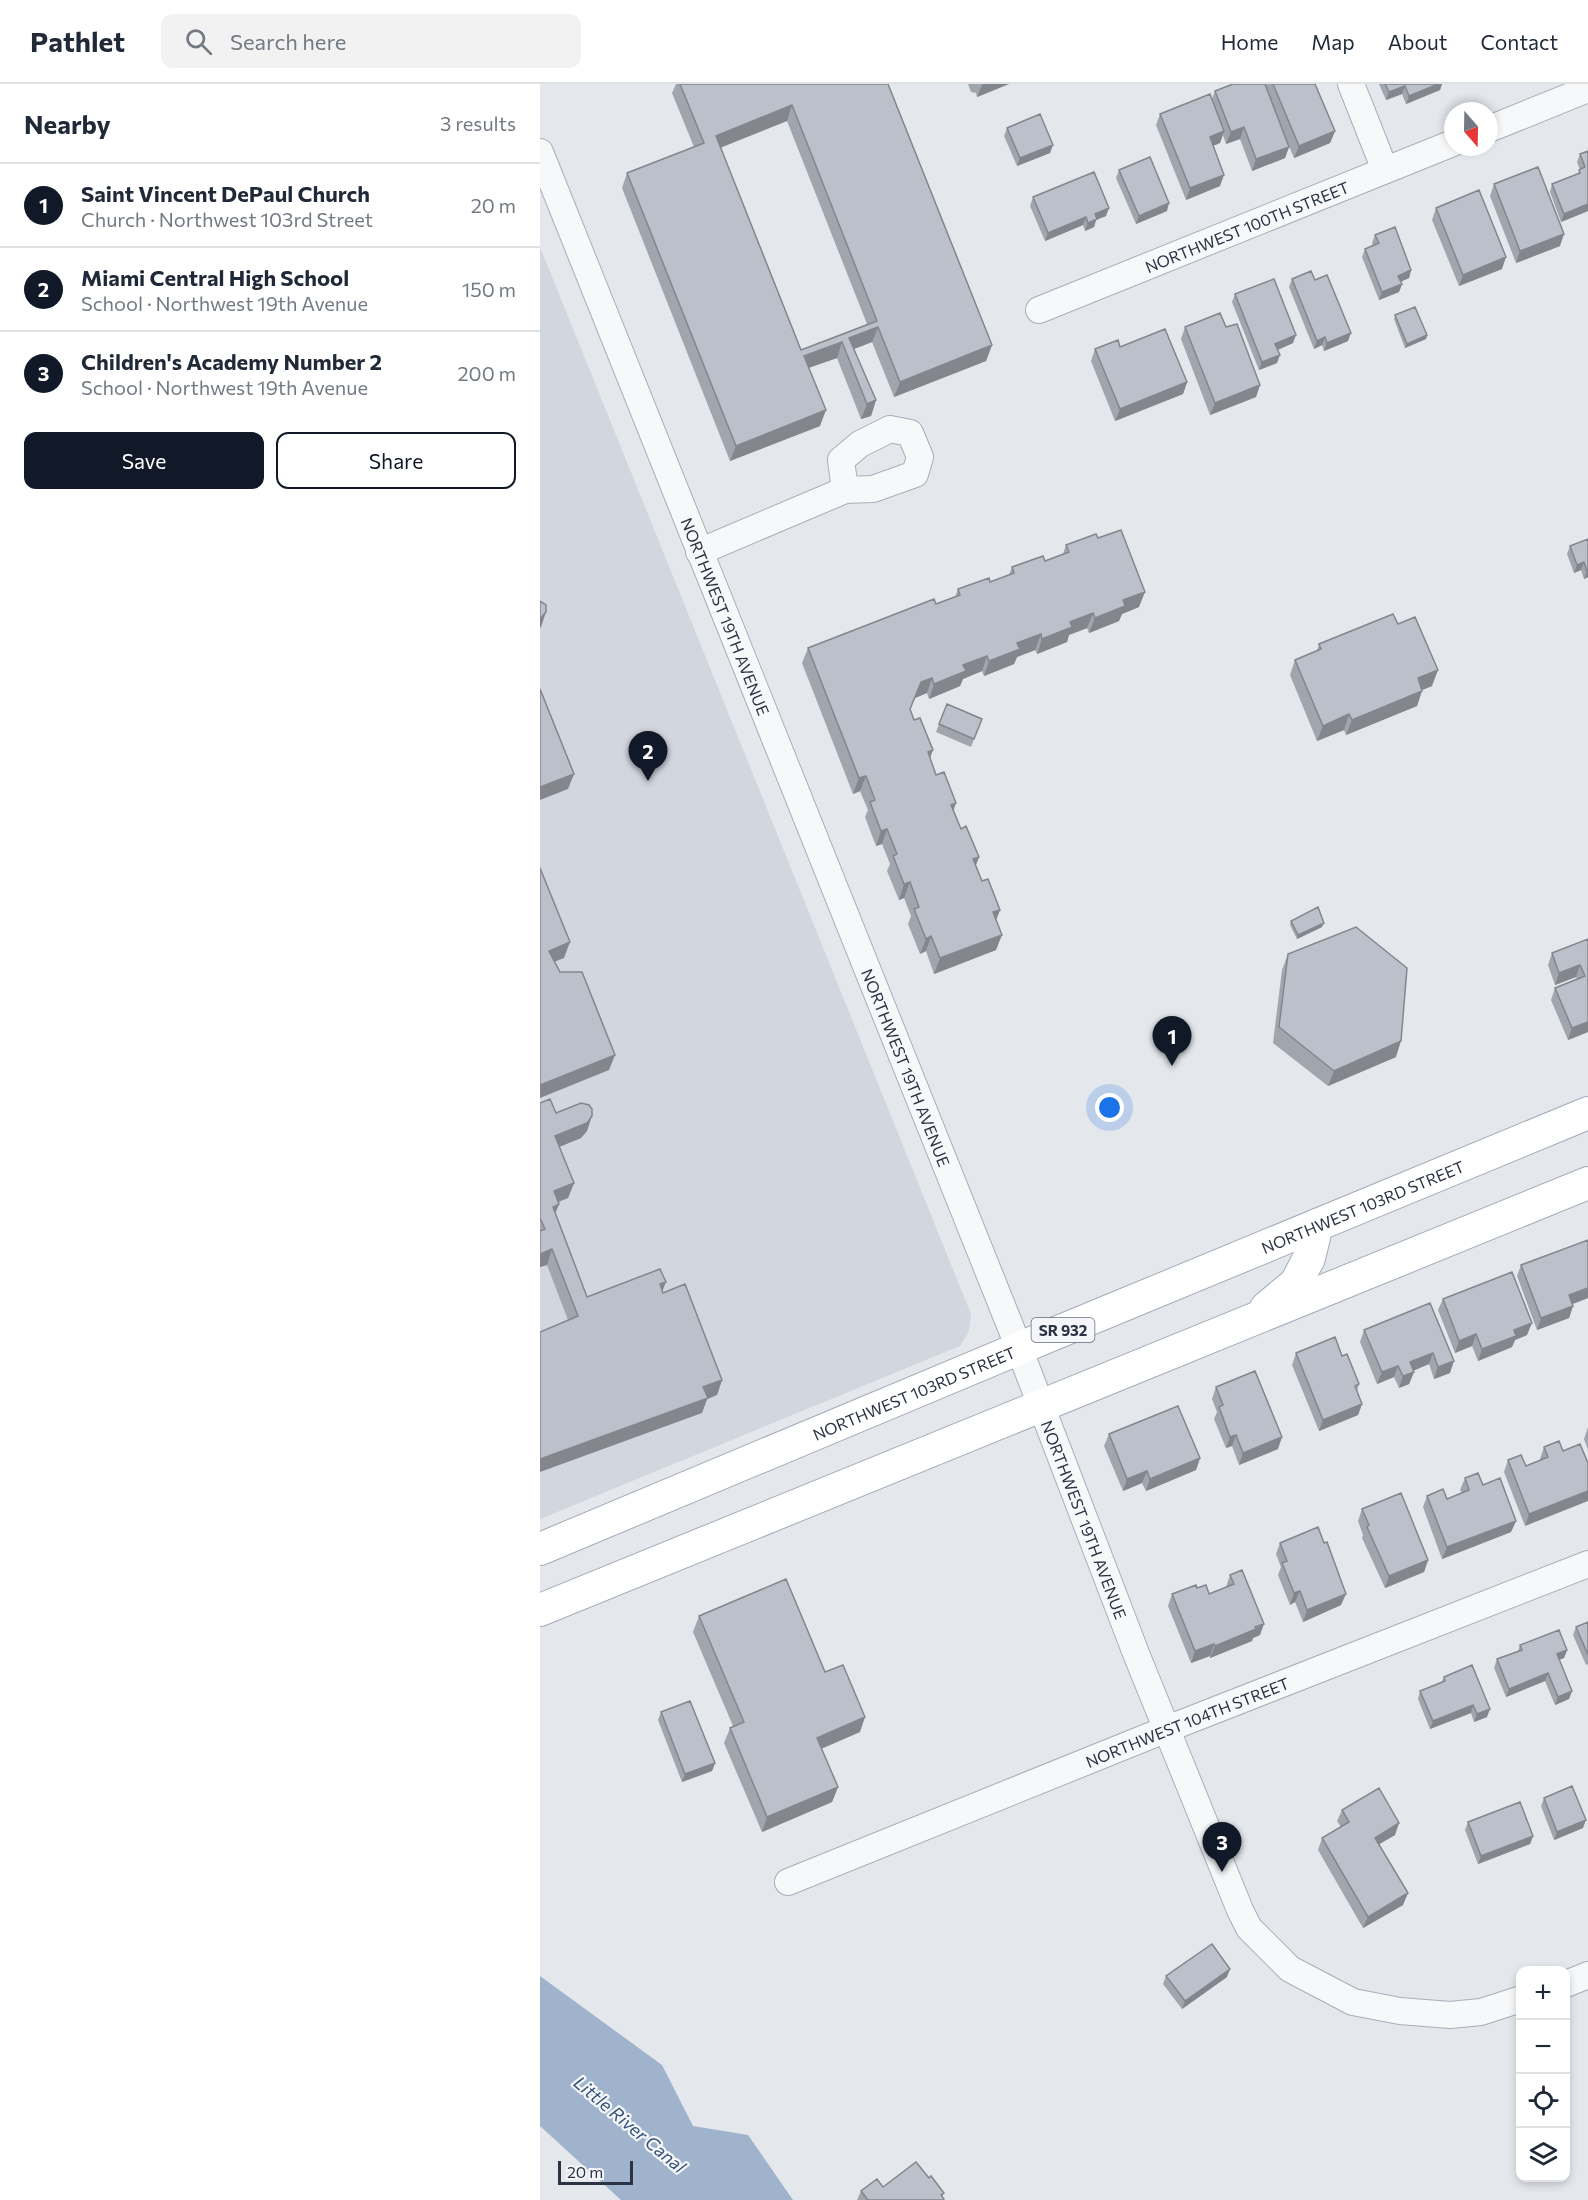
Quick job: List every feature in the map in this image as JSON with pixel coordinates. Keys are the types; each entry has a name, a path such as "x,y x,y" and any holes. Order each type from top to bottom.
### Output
{"main road":[{"name":"NORTHWEST 103RD STREET","path":"540,1549 1588,1113"},
{"path":"540,1610 1588,1184"},
{"path":"1247,1324 1296,1283 1309,1258 1317,1225"}],"street":[{"path":"1351,84 1385,170"},
{"path":"1498,125 1588,89"},
{"name":"NORTHWEST 100TH STREET","path":"1039,310 1444,147"},
{"name":"NORTHWEST 19TH AVENUE","path":"540,152 1019,1348 1167,1729 1249,1928 1290,1969 1353,2002 1400,2012 1450,2015 1481,2012 1516,2001"},
{"path":"699,552 845,490"},
{"name":"NORTHWEST 104TH STREET","path":"788,1882 1167,1729 1588,1564"},
{"path":"1570,1982 1588,1975"}],"shaded area":[{"path":"540,247 971,1314 969,1331 960,1346 540,1519"}],"water":[{"name":"Little River Canal","path":"540,1976 662,2065 693,2126 748,2135 793,2200 621,2200 540,2126"}],"building":[{"path":"680,84 888,84 992,345 900,382 878,327 849,338 876,400 867,404 842,342 804,356 826,410 736,446 627,173 704,143","holes":["792,105 877,321 801,350 716,136"]},
{"path":"1233,84 1265,84 1289,147 1256,159 1244,127 1231,132 1215,91"},
{"path":"1273,84 1315,84 1335,131 1299,146"},
{"path":"1385,84 1438,84 1409,96 1405,86 1389,92"},
{"path":"1210,94 1224,131 1210,137 1224,175 1190,188 1160,114"},
{"path":"1040,114 1053,145 1020,158 1007,128"},
{"path":"1588,151 1588,204 1564,214 1552,184 1580,173 1579,170 1585,167 1580,154"},
{"path":"1150,157 1169,203 1139,216 1119,170"},
{"path":"1538,167 1564,234 1520,251 1494,184"},
{"path":"1094,172 1109,208 1095,214 1097,219 1088,223 1086,217 1048,233 1033,197"},
{"path":"1479,190 1506,257 1463,275 1436,208"},
{"path":"1395,227 1411,270 1398,276 1402,284 1382,292 1365,249 1379,243 1375,235"},
{"path":"1311,271 1315,280 1327,275 1351,333 1327,343 1325,337 1317,341 1292,279"},
{"path":"1274,279 1296,335 1275,344 1280,355 1262,362 1235,294"},
{"path":"1415,307 1427,335 1407,344 1395,315"},
{"path":"1220,313 1226,327 1237,324 1260,385 1215,403 1185,327"},
{"path":"1165,329 1187,382 1120,409 1095,349 1118,340 1120,347"},
{"path":"1121,530 1145,592 1123,600 1125,606 1095,618 1093,613 1070,622 1072,627 1042,639 1041,634 1017,643 1020,649 989,661 987,656 963,665 966,671 934,684 932,678 921,682 910,709 914,720 920,718 933,750 928,752 936,775 944,772 956,803 951,805 961,829 966,826 979,857 973,859 982,881 988,879 1000,910 993,912 1002,935 940,958 931,936 926,939 914,909 919,907 910,882 904,884 893,856 897,854 887,829 881,831 870,802 875,800 866,776 859,778 808,648 934,599 936,604 960,595 958,589 989,578 990,582 1014,573 1012,567 1043,556 1045,561 1069,552 1066,545 1096,534 1098,538"},
{"path":"1588,539 1587,571 1584,562 1577,565 1570,546"},
{"path":"540,601 546,605 546,612 540,619"},
{"path":"1393,614 1398,624 1415,617 1438,670 1418,678 1422,691 1352,720 1349,714 1323,726 1295,660 1321,649 1319,644"},
{"path":"540,689 574,774 540,787"},
{"path":"947,704 982,719 974,739 939,724"},
{"path":"540,868 570,942 549,951 560,972 582,972 615,1055 540,1085"},
{"path":"1318,907 1324,923 1298,935 1291,921"},
{"path":"1356,927 1407,968 1401,1041 1334,1071 1279,1027 1288,954"},
{"path":"1588,939 1588,1022 1572,1028 1555,988 1585,976 1580,965 1559,973 1552,953"},
{"path":"550,1099 556,1113 581,1103 589,1105 592,1109 592,1116 587,1123 555,1136 574,1183 554,1191 559,1204 553,1207 587,1297 660,1269 666,1282 660,1284 663,1293 685,1284 722,1380 703,1387 708,1398 540,1459 540,1332 578,1316 552,1249 540,1254 540,1231 545,1229 540,1218 540,1103"},
{"path":"1588,1240 1588,1288 1569,1295 1573,1306 1541,1318 1521,1265"},
{"path":"1512,1272 1532,1323 1514,1330 1516,1336 1482,1349 1476,1334 1459,1341 1443,1299"},
{"path":"1430,1303 1454,1361 1438,1367 1433,1353 1410,1362 1414,1372 1403,1376 1398,1366 1382,1372 1364,1330"},
{"path":"1335,1337 1342,1356 1347,1354 1359,1384 1355,1386 1362,1404 1323,1420 1296,1353"},
{"path":"1255,1371 1282,1437 1243,1453 1236,1435 1230,1437 1219,1407 1223,1405 1216,1387"},
{"path":"1178,1406 1200,1458 1150,1479 1147,1471 1127,1479 1109,1434"},
{"path":"1559,1441 1563,1451 1580,1444 1588,1463 1588,1491 1529,1514 1508,1460 1521,1455 1526,1466 1548,1457 1544,1447"},
{"path":"1478,1473 1483,1485 1500,1478 1516,1521 1447,1547 1427,1496 1443,1489 1447,1499 1469,1490 1465,1478"},
{"path":"1401,1493 1428,1560 1389,1576 1367,1527 1369,1525 1362,1509"},
{"path":"1318,1527 1324,1543 1327,1542 1346,1594 1307,1610 1300,1591 1294,1593 1282,1563 1287,1561 1280,1543"},
{"path":"1242,1570 1264,1624 1215,1646 1214,1644 1195,1651 1172,1594 1196,1585 1197,1588 1206,1585 1209,1594 1234,1584 1230,1575"},
{"path":"786,1579 825,1672 843,1665 865,1717 817,1738 838,1787 767,1817 730,1728 744,1722 699,1616"},
{"path":"1588,1622 1588,1655 1576,1627"},
{"path":"1559,1630 1567,1650 1557,1654 1572,1691 1558,1697 1548,1673 1509,1689 1497,1659 1522,1650 1520,1645"},
{"path":"1472,1665 1490,1709 1477,1714 1473,1705 1433,1721 1420,1691 1445,1681 1444,1677"},
{"path":"690,1701 715,1763 685,1774 661,1712"},
{"path":"1572,1786 1586,1820 1557,1832 1544,1798"},
{"path":"1379,1788 1399,1823 1375,1838 1408,1893 1368,1917 1322,1838 1349,1822 1342,1810"},
{"path":"1520,1802 1533,1836 1481,1856 1468,1822"},
{"path":"1212,1944 1230,1969 1185,2001 1166,1976"},
{"path":"916,2162 944,2193 941,2195 943,2200 868,2200 861,2191 877,2179 883,2187"}],"place":[{"name":"Miami Central High School","path":"648,781"},
{"name":"Saint Vincent DePaul Church","path":"1172,1066"},
{"name":"Children's Academy Number 2","path":"1222,1872"}]}
